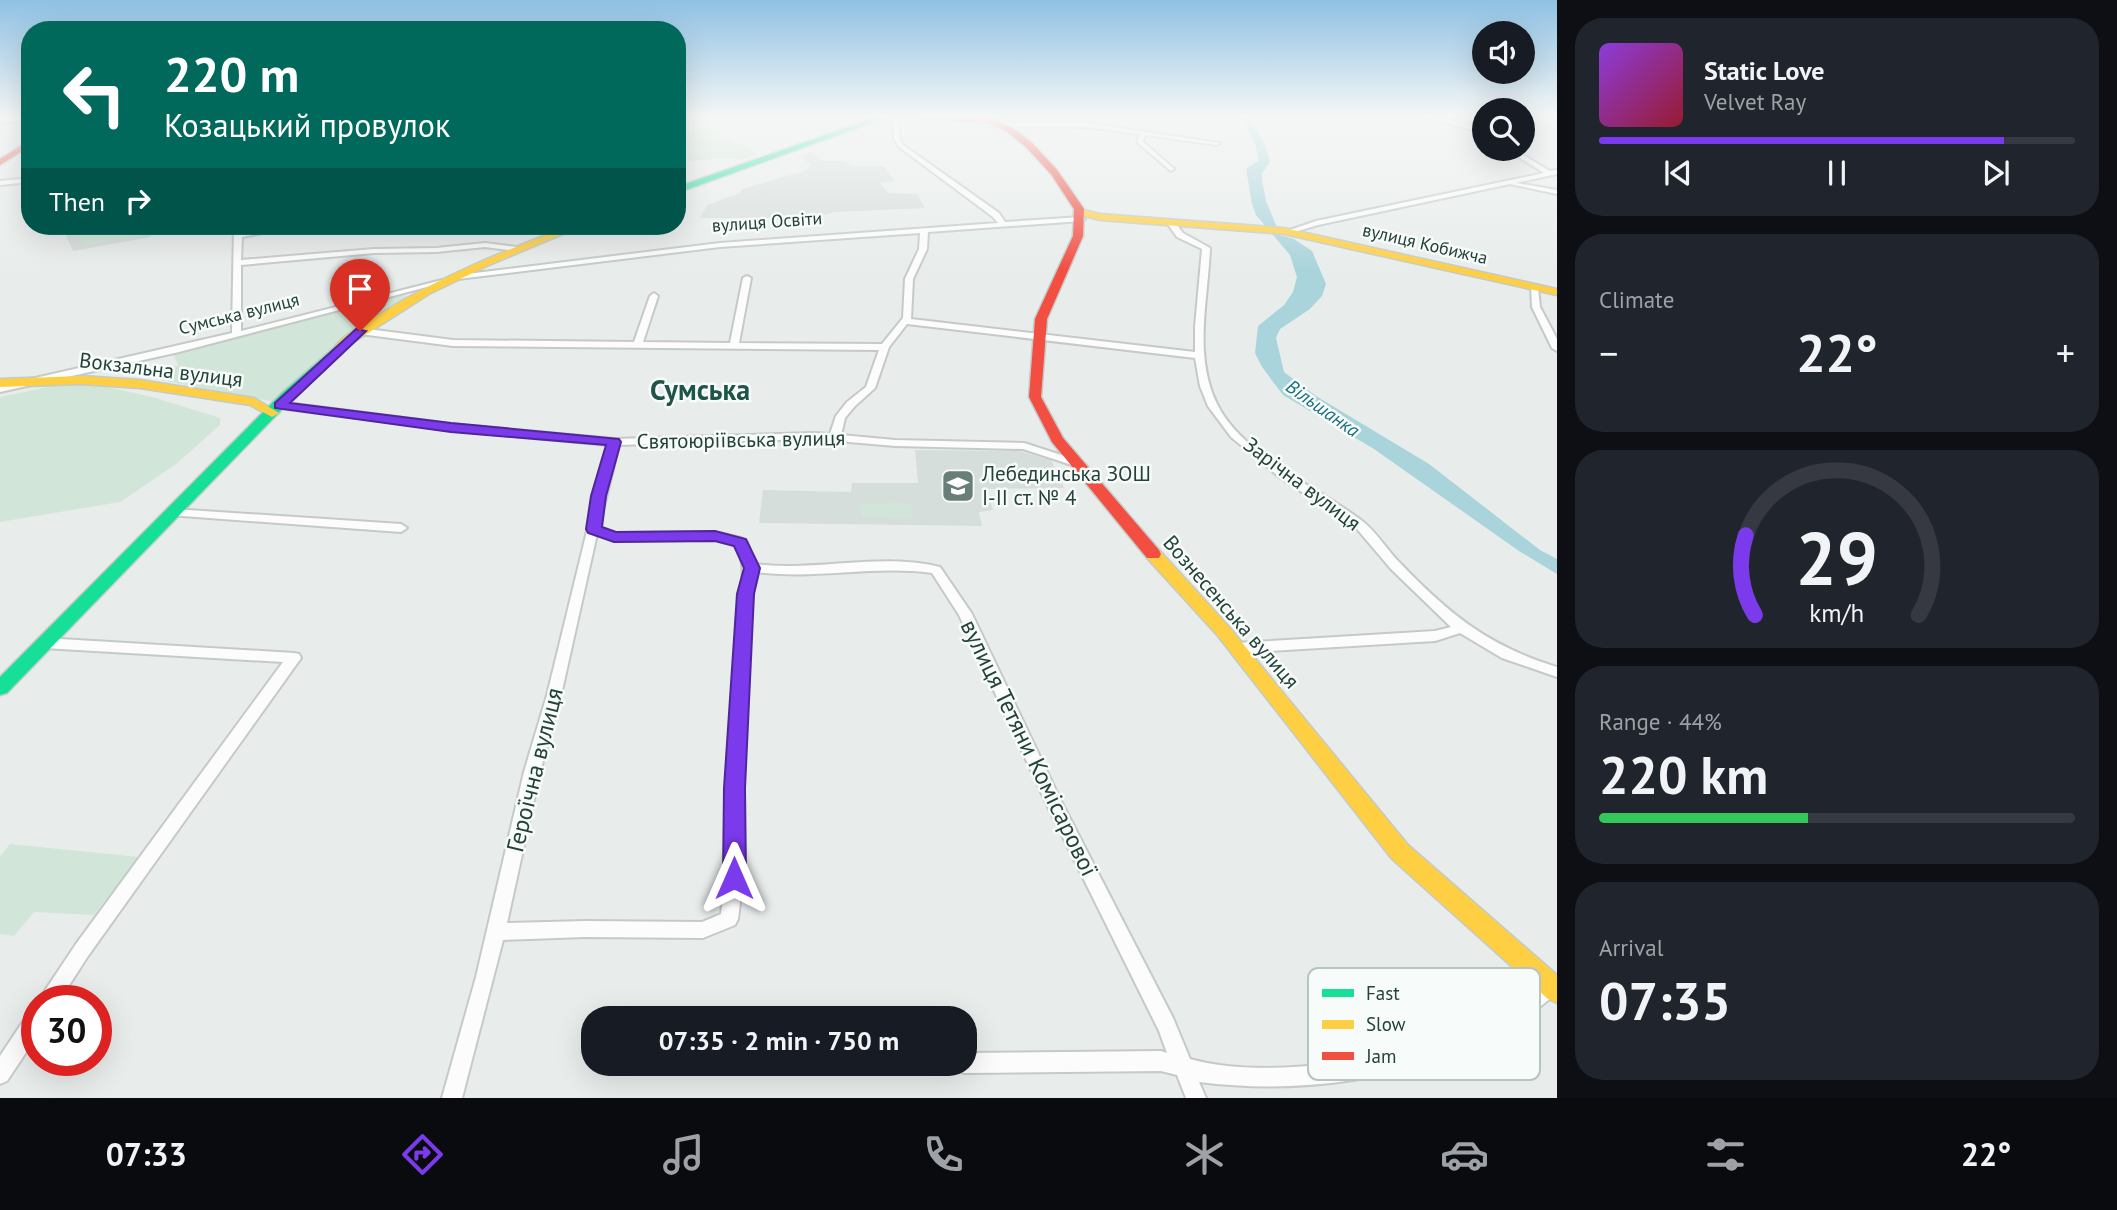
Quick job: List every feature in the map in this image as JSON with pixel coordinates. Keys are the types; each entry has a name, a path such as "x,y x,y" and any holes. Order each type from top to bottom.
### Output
{"street":[{"path":"686,187 739,168"},
{"path":"932,168 996,215 1003,224"},
{"path":"1050,168 1066,187 1080,215"},
{"path":"1286,232 1554,174"},
{"path":"0,183 21,181"},
{"path":"1503,183 1557,192"},
{"name":"вулиця Освіти","path":"455,278 720,244 924,232 1080,215 1257,229"},
{"name":"Вознесенська вулиця","path":"1080,215 1077,224 1078,236 1041,319 1035,397 1043,416 1076,463 1171,576 1237,648 1400,852 1531,968"},
{"name":"Зарічна вулиця","path":"1171,223 1180,235 1206,248 1197,330 1200,356 1212,404 1228,428 1285,475 1361,526 1394,564 1459,629 1492,650 1557,672"},
{"name":"вулиця Кобижча","path":"1257,229 1286,232 1557,292"},
{"path":"835,437 840,418 876,379 884,347 905,321 910,299 909,279 923,249 924,232"},
{"path":"236,335 238,235"},
{"name":"Сумська вулиця","path":"0,688 275,409 360,331 455,278 554,235"},
{"path":"237,263 485,245 517,249"},
{"name":"Сумська вулиця","path":"34,382 236,335 455,278"},
{"path":"734,347 747,278"},
{"path":"1534,288 1536,307 1557,348"},
{"path":"637,345 654,296"},
{"path":"905,321 1200,356"},
{"path":"360,331 453,343 884,347"},
{"name":"Вокзальна вулиця","path":"0,383 81,380 140,384 254,402 275,409"},
{"path":"0,389 34,382"},
{"name":"Святоюріївська вулиця","path":"275,409 614,442 763,436 835,437 895,443 1030,448 1076,463"},
{"path":"1030,448 1056,436"},
{"name":"Героїчна вулиця","path":"452,1098 473,1031 533,768 594,529 598,496 614,442"},
{"path":"173,513 401,528"},
{"path":"497,932 585,929 703,930 729,919 734,878 734,788 746,594 752,568 741,542 715,536 614,537 594,529"},
{"name":"вулиця Тетяни Комісарової","path":"752,568 803,572 921,566 936,570 965,614 1055,805 1166,1025 1196,1098"},
{"path":"1237,648 1434,636 1459,629"},
{"path":"44,643 294,658"},
{"path":"59,985 294,658"},
{"name":"Вознесенська вулиця","path":"1540,976 1554,988"},
{"path":"0,1074 21,1042"},
{"path":"977,1063 1161,1061 1184,1070 1225,1077 1308,1074"}],"shaded area":[{"path":"808,168 886,168 895,181 880,183 888,193 917,194 925,208 834,212 801,222 769,218 700,218 707,205 740,193 742,189"},
{"path":"66,235 151,235 151,237 73,251"},
{"name":"Лебединська ЗОШ І-ІІ ст. № 4","path":"915,450 1019,451 1051,460 1064,488 986,489 993,510 979,512 982,526 759,523 763,490 851,492 852,483 918,483"}],"green space":[{"path":"77,235 132,236 84,246"},
{"path":"399,295 407,296 275,402 160,380 160,375 178,365 173,354"},
{"path":"99,385 156,398 220,418 220,425 175,465 120,502 0,522 0,397 53,386"},
{"path":"909,503 912,518 862,517 859,504"},
{"path":"10,844 139,857 94,915 34,912 14,936 0,934 0,856"}],"water":[{"name":"Вільшанка","path":"1265,168 1262,180 1266,201 1280,235 1294,239 1312,251 1326,284 1322,296 1310,309 1280,329 1276,338 1284,372 1316,396 1429,464 1540,550 1557,559 1557,574 1519,551 1374,449 1283,395 1255,353 1258,326 1284,305 1293,292 1297,277 1290,255 1256,215 1246,169"}],"traffic: fast":[{"path":"686,187 739,168"},
{"path":"0,688 287,396 342,345"}],"traffic: slow":[{"path":"1080,212 1100,217 1284,231 1557,292"},
{"path":"342,345 425,292 485,263 554,235"},
{"path":"0,383 81,380 140,384 254,402 272,413"},
{"path":"1153,554 1224,632 1400,852 1531,968"},
{"path":"1540,976 1557,991"}],"traffic: jam":[{"path":"1051,168 1079,209 1078,236 1041,319 1035,397 1057,439 1153,554"}],"place":[{"name":"Лебединська ЗОШ І-ІІ ст. № 4","path":"958,486"}],"district":[{"name":"Сумська","path":"700,390"}],"route":[{"path":"360,331 279,405 451,428 614,442 598,496 594,529 614,537 715,536 741,542 752,568 746,594 744,662 734,788 734,878"}]}
